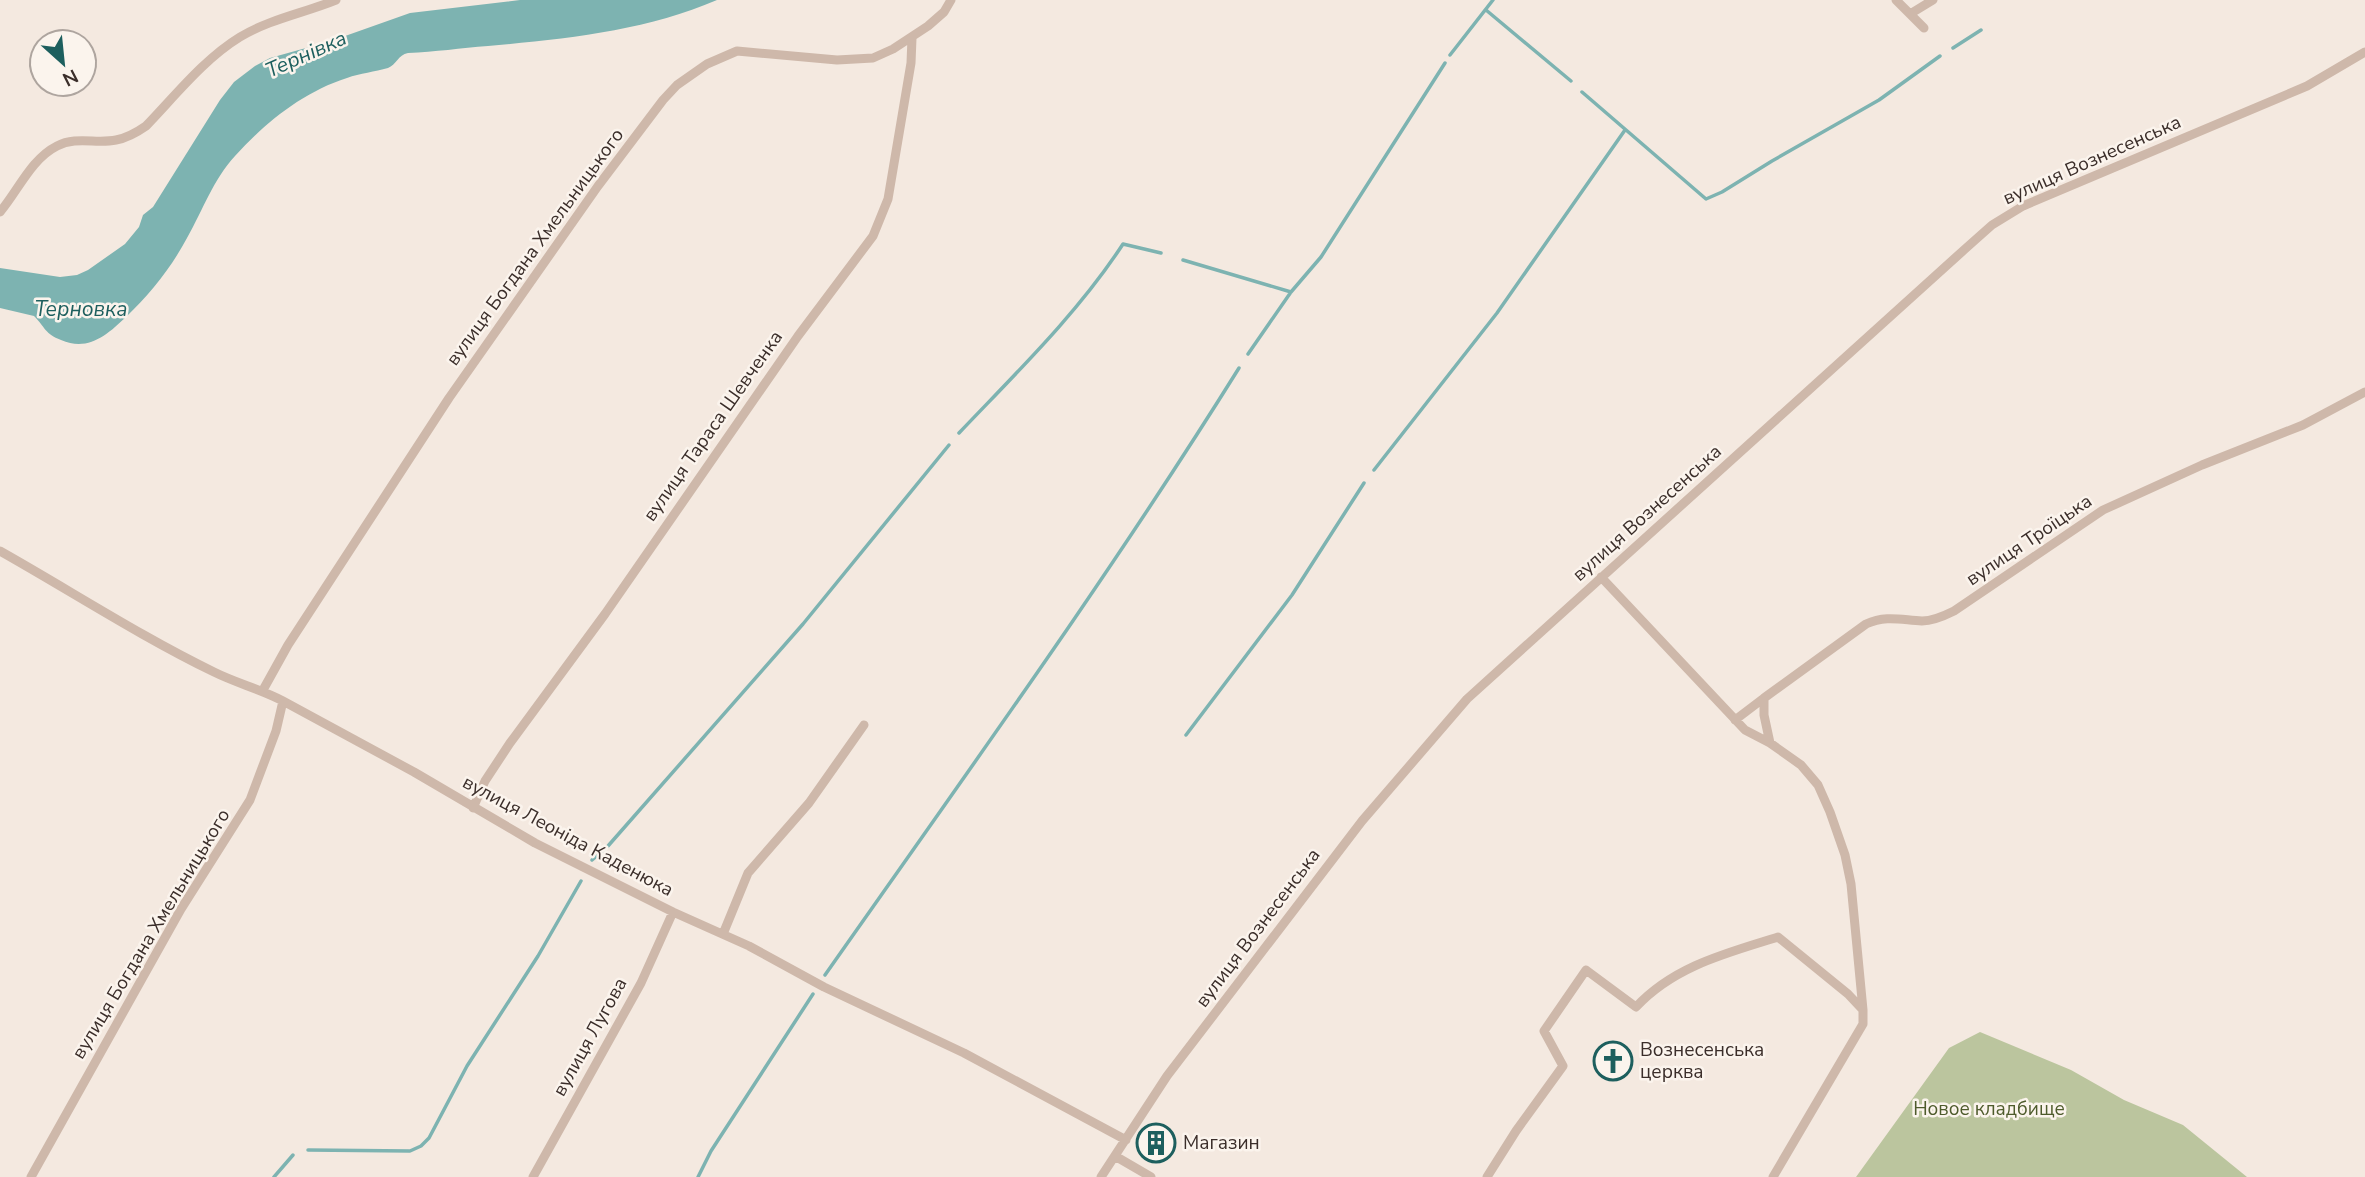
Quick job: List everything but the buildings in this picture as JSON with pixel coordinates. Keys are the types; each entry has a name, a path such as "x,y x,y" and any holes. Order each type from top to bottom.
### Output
{"street":[{"path":"0,212 16,194 41,156 56,146 69,141 115,141 133,135 146,126 215,55 240,37 267,24 336,0"},
{"name":"вулиця Богдана Хмельницького","path":"263,690 288,645 449,398 598,186 677,85 707,64 737,51 853,61 878,57 912,38 938,19 951,0"},
{"path":"1896,0 1924,28"},
{"path":"1910,14 1933,0"},
{"name":"вулиця Тараса Шевченка","path":"473,808 485,781 510,743 605,614 776,367 873,236 890,190 911,63 912,38"},
{"name":"вулиця Вознесенська","path":"1101,1177 1167,1076 1362,821 1466,699 1992,225 2023,206 2065,187 2307,86 2365,52"},
{"name":"вулиця Троїцька","path":"1735,720 1866,624 1889,617 1931,620 1954,611 2103,510 2202,465 2304,425 2365,392"},
{"name":"вулиця Леоніда Каденюка","path":"0,551 214,672 263,690 414,772 535,843 723,934 824,987 964,1053 1126,1140"},
{"path":"1601,577 1745,730 1770,743 1812,775 1839,835 1851,884 1863,1024 1773,1177"},
{"path":"1764,698 1764,715 1770,743"},
{"name":"вулиця Богдана Хмельницького","path":"31,1177 181,909 250,800 276,731 283,701"},
{"path":"723,934 748,873 809,803 864,725"},
{"name":"вулиця Лугова","path":"533,1177 641,983 673,912"},
{"path":"1487,1177 1563,1066 1544,1031 1586,970 1636,1007 1650,992 1685,970 1778,937 1848,994 1863,1010"},
{"path":"1115,1156 1151,1177"}],"green space":[{"name":"Новое кладбище","path":"1980,1032 2071,1070 2124,1100 2183,1125 2247,1177 1856,1177 1949,1048"}],"water":[{"name":"Терновка","path":"520,0 717,0 662,19 604,32 408,53 388,68 331,84 286,110 259,131 235,156 214,185 167,270 135,308 104,335 88,343 71,343 52,335 34,316 0,308 0,268 60,277 77,275 125,244 139,227 143,215 153,207 220,100 234,82 255,66 270,58 331,41 410,13"}],"waterway":[{"path":"1450,55 1493,0"},
{"path":"1486,10 1571,81"},
{"path":"1953,48 1981,30"},
{"path":"1582,92 1706,199 1879,100 1940,56"},
{"path":"1248,354 1291,292 1321,257 1445,63"},
{"path":"1374,470 1497,313 1625,130"},
{"path":"959,433 1066,318 1123,244 1161,253"},
{"path":"1183,260 1291,292"},
{"path":"825,975 1140,522 1239,368"},
{"path":"592,860 608,846 803,624 949,445"},
{"path":"1186,735 1292,595 1364,483"},
{"path":"308,1150 410,1151 421,1146 429,1138 467,1066 538,956 581,881"},
{"path":"698,1177 711,1151 813,994"},
{"path":"274,1177 293,1155"}],"place":[{"name":"Вознесенська церква","path":"1613,1061"},
{"name":"Магазин","path":"1156,1143"}],"water label":[{"name":"Тернівка","path":"306,54"}]}
